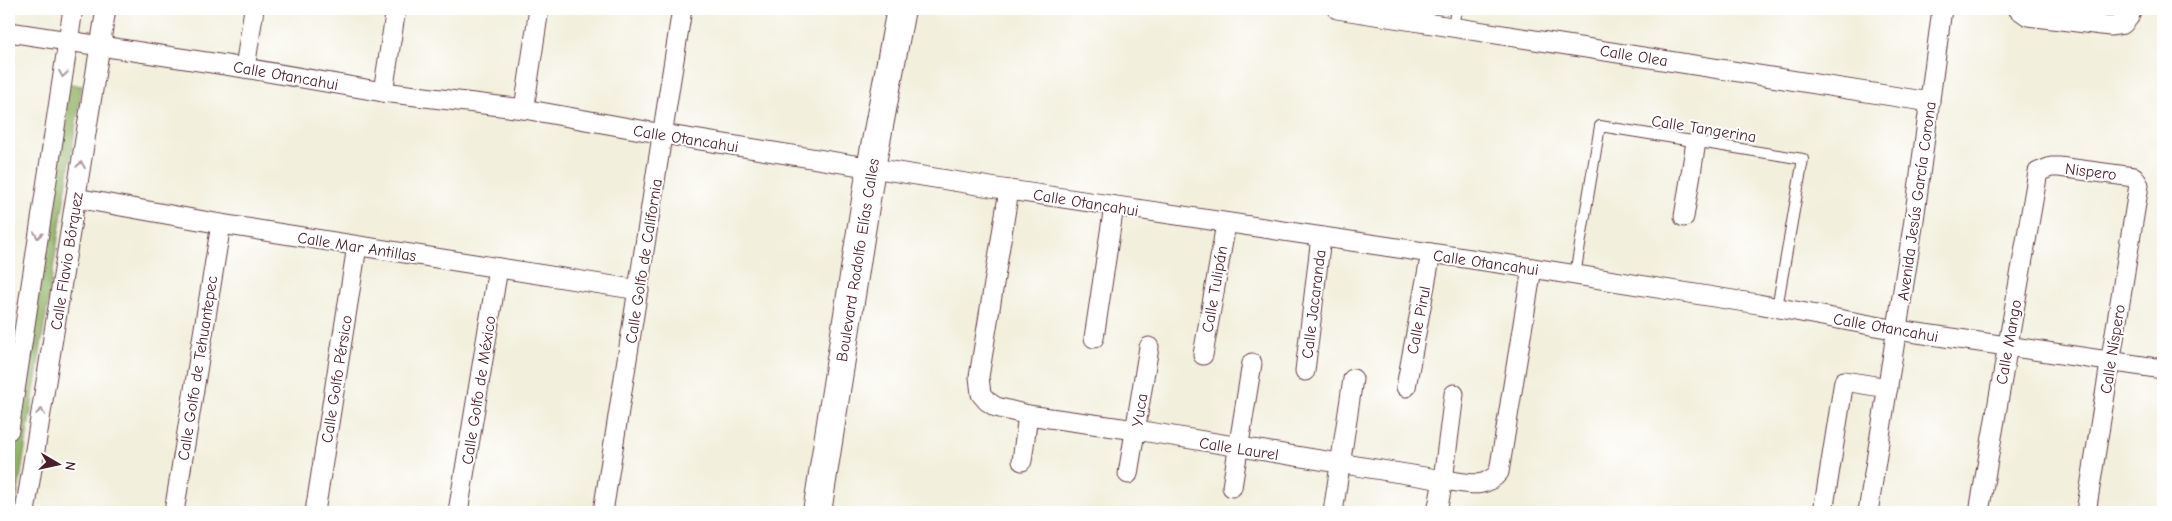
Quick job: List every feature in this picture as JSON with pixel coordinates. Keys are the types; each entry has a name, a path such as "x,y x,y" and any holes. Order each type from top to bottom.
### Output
{"main road":[{"name":"Boulevard Rodolfo Elías Calles","path":"820,511 872,168 901,9"}],"street":[{"name":"Calle Flavio Bórquez","path":"9,430 73,9"},
{"name":"Calle Flavio Bórquez","path":"25,512 106,9"},
{"path":"245,68 254,9"},
{"path":"383,92 396,9"},
{"path":"524,109 539,9"},
{"name":"Calle Golfo de California","path":"603,512 682,9"},
{"name":"Calle Olea","path":"1338,9 1454,18 1930,102"},
{"name":"Avenida Jesús García Corona","path":"1868,512 1897,330 1942,9"},
{"path":"2018,9 2028,16 2110,26 2128,16"},
{"name":"Calle Otancahui","path":"9,32 245,68 383,92 524,109 663,134 1009,190 1226,224 1532,268 1777,308 1897,330 2163,369"},
{"path":"1684,217 1696,142"},
{"name":"Nispero","path":"2038,172 2051,167 2078,168 2134,177 2139,185"},
{"name":"Calle Mango","path":"1978,512 2038,172"},
{"name":"Calle Níspero","path":"2086,512 2139,185"},
{"name":"Calle Laurel","path":"1009,190 979,378 981,394 987,401 996,407 1028,415 1136,430 1443,480 1483,484 1492,481 1499,472 1532,268"},
{"name":"Calle Mar Antillas","path":"76,198 221,224 639,290"},
{"path":"1094,338 1114,206"},
{"name":"Calle Golfo de Tehuantepec","path":"174,512 221,224"},
{"name":"Calle Tulipán","path":"1203,355 1226,224"},
{"name":"Calle Jacaranda","path":"1305,371 1321,237"},
{"name":"Calle Golfo Pérsico","path":"315,512 357,246"},
{"name":"Calle Pirul","path":"1406,387 1431,254"},
{"name":"Calle Golfo de México","path":"458,512 498,268"},
{"name":"Yuca","path":"1128,474 1149,347"},
{"path":"1232,487 1252,363"},
{"path":"1333,512 1353,379"},
{"path":"1823,512 1844,381 1888,388"},
{"path":"1437,512 1454,394"},
{"path":"1022,461 1028,415"}],"lane":[{"name":"Calle Tangerina","path":"1575,275 1600,126 1803,159 1777,308"}],"green space":[{"path":"67,83 82,86 15,512 9,512 9,461"}]}
